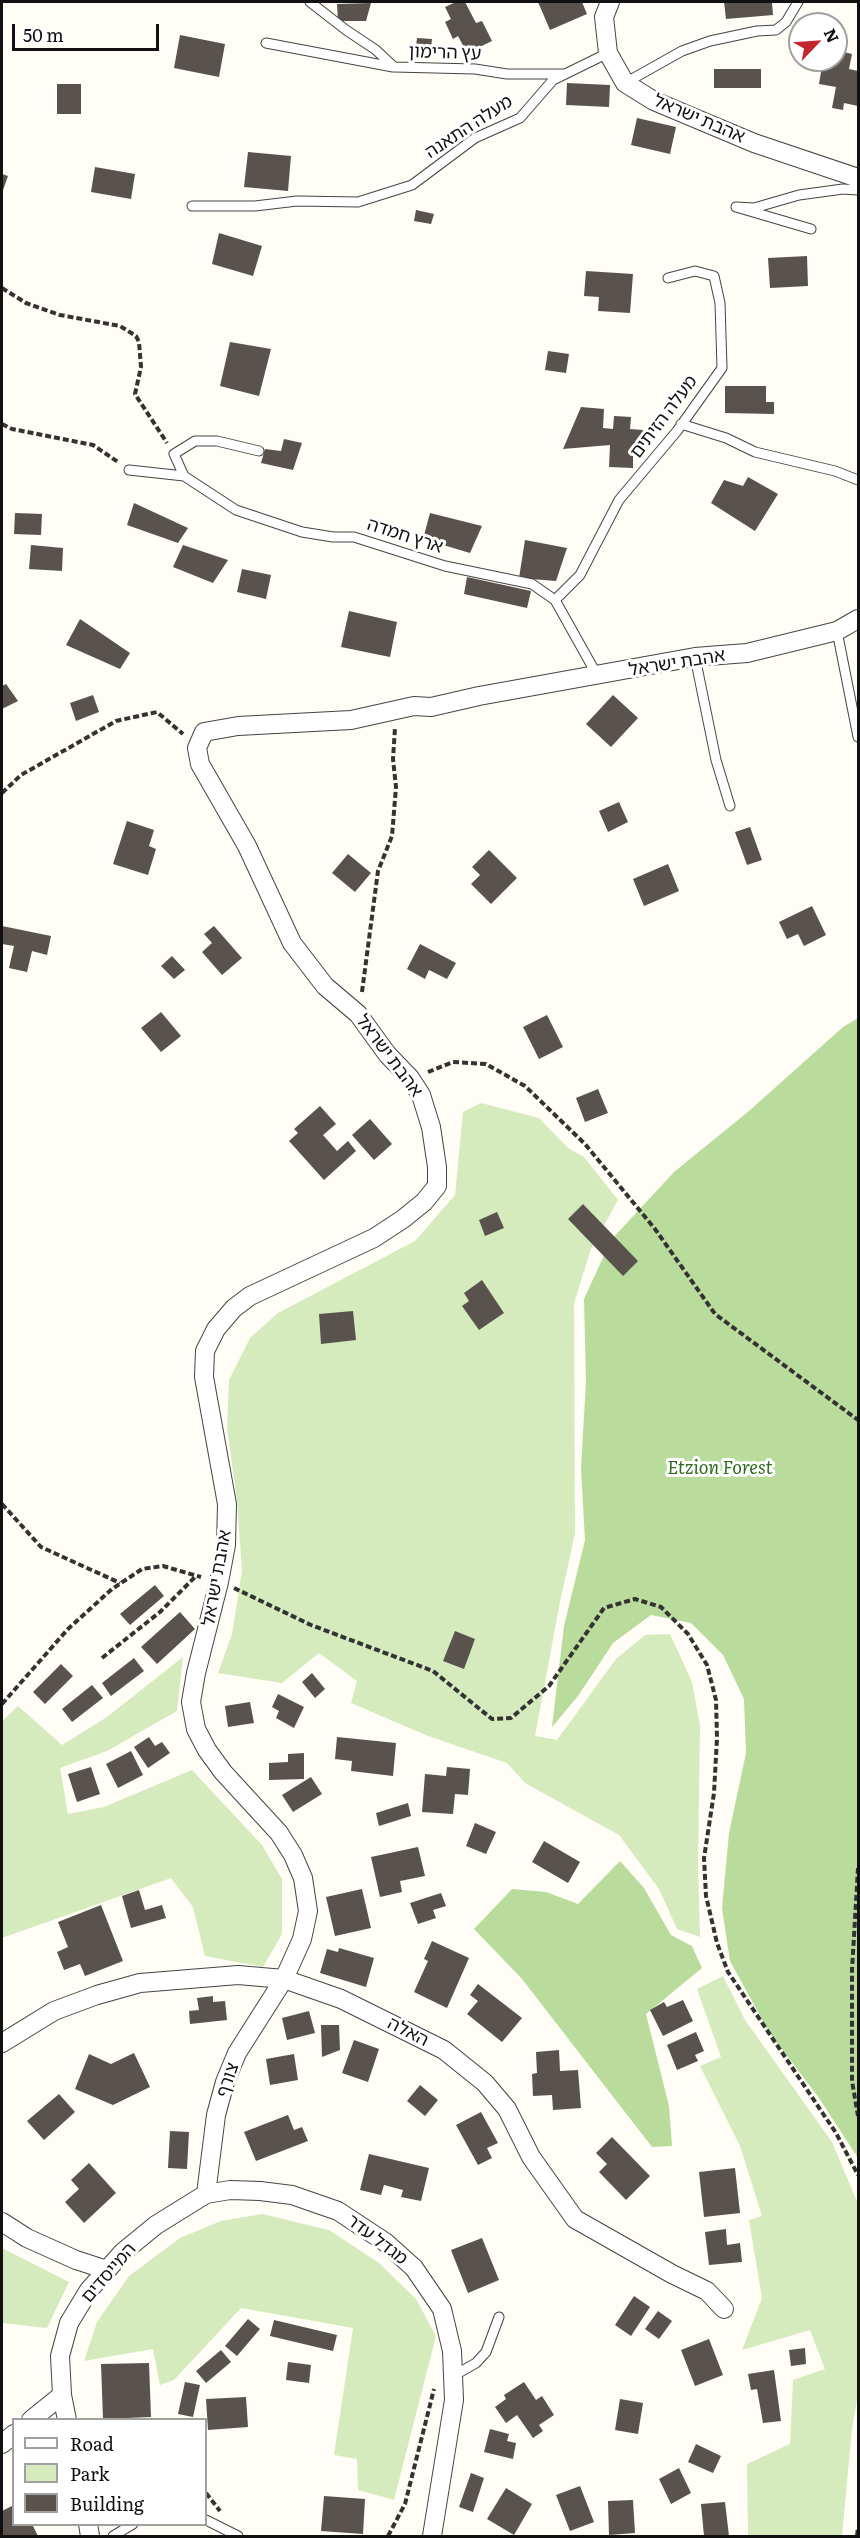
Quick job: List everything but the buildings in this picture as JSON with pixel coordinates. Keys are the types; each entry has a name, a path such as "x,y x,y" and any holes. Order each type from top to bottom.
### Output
{"street":[{"name":"אהבת ישראל","path":"610,2 604,17 608,53 625,83 654,101 754,143 858,178"},
{"path":"847,625 858,604"},
{"name":"אהבת ישראל","path":"285,1979 302,1939 308,1911 303,1878 293,1855 279,1833 223,1772 207,1750 196,1729 191,1702 226,1545 227,1504 204,1377 205,1351 216,1329 234,1308 259,1292 374,1238 424,1202 437,1186 437,1167 431,1127 422,1095 410,1078 387,1054 358,1014 325,986 292,943 247,846 200,764 197,748 204,732 295,721 351,720 414,706 432,706 695,657 747,653 847,625"},
{"name":"האלה","path":"2,2043 54,2011 97,1995 140,1983 238,1975 285,1979 342,1999 444,2050 485,2083 507,2109 531,2157 575,2219 706,2291 724,2309"},
{"name":"צורף","path":"206,2194 216,2115 225,2082 237,2053 285,1979"},
{"name":"מגדל עדר","path":"206,2194 230,2190 292,2195 338,2211 385,2242 414,2268 442,2309 452,2351 445,2377 454,2400 432,2536"},
{"name":"המייסדים","path":"67,2418 62,2395 60,2356 69,2323 89,2290 123,2252 156,2225 206,2194"},
{"path":"2,2222 27,2238 76,2260 107,2270"},
{"path":"33,2418 62,2395"}],"lane":[{"name":"עץ הרימון","path":"310,2 394,67 475,69 507,74 566,74"},
{"path":"625,83 682,51 710,41 757,31 776,30 786,22 798,2"},
{"path":"266,42 394,67"},
{"name":"מעלה התאנה","path":"192,206 255,206 297,201 358,202 412,185 475,138 520,118 553,80 608,53"},
{"path":"811,229 736,207 754,208 800,195 843,189 858,190"},
{"name":"מעלה הזיתים","path":"555,600 580,575 619,500 681,424 722,368 720,303 714,276 695,271 668,278"},
{"path":"681,424 726,438 755,452 834,471 858,480"},
{"path":"184,476 174,454 195,441 217,441 259,451"},
{"name":"ארץ חמדה","path":"129,470 184,476 236,510 272,523 333,537 354,537 445,566 532,584 555,600 598,676"},
{"path":"847,625 858,737"},
{"path":"695,657 716,760 730,806"},
{"path":"445,2377 476,2363 486,2352 499,2317"},
{"path":"207,2520 238,2536"},
{"path":"113,2536 130,2526"}],"path":[{"path":"2,288 26,303 60,315 120,326 136,336 139,342 141,367 135,394 174,454"},
{"path":"2,424 12,429 93,445 129,470"},
{"path":"358,1014 376,882 392,836 396,787 395,729 414,706"},
{"path":"2,793 21,775 116,721 157,712 197,748"},
{"path":"410,1078 453,1062 486,1064 525,1086 585,1144 655,1229 715,1314 858,1420"},
{"path":"2,1504 41,1547 121,1583"},
{"path":"2,1704 68,1629 121,1583 142,1569 163,1566 219,1582 311,1625 433,1671 492,1719 511,1718 549,1686 604,1608 636,1599 661,1607 688,1634 707,1665 716,1700 717,1738 714,1793 704,1858 706,1896 717,1943 728,1972 836,2133 858,2175"},
{"path":"102,1658 160,1612 196,1575"},
{"path":"858,1869 852,1970 852,2081 858,2116"},
{"path":"388,2536 405,2504 445,2377"},
{"path":"857,2536 858,2527"}],"green space":[{"name":"Etzion Forest","path":"858,1018 858,2158 819,2098 769,2032 730,1961 722,1908 729,1833 746,1753 744,1699 723,1655 691,1623 651,1615 613,1643 578,1696 552,1727 564,1626 585,1540 581,1469 586,1381 584,1299 611,1240 674,1172 749,1111 843,1027"},
{"path":"481,1103 539,1118 568,1148 584,1157 618,1200 591,1249 574,1303 575,1533 535,1736 557,1740 616,1659 645,1635 670,1634 692,1682 700,1725 698,1864 700,1937 677,1929 659,1889 619,1835 525,1783 507,1763 428,1736 351,1703 357,1681 319,1653 282,1683 218,1673 232,1634 242,1571 237,1500 227,1428 229,1380 250,1338 278,1313 415,1241 455,1195 463,1112"},
{"path":"183,1657 177,1711 107,1751 60,1768 68,1814 104,1807 192,1770 262,1845 282,1879 282,1934 263,1967 205,1956 193,1907 171,1878 2,1938 2,1721 18,1706 62,1745 107,1717"},
{"path":"620,1861 644,1888 671,1935 692,1946 702,1968 646,2014 669,2106 672,2146 652,2147 522,1979 474,1929 512,1889 546,1892 578,1904"},
{"path":"723,1976 745,2020 832,2142 858,2204 858,2394 852,2429 842,2536 748,2536 747,2464 790,2444 793,2380 825,2369 810,2330 742,2350 762,2298 749,2220 762,2216 740,2146 700,2066 721,2057 697,1989"},
{"path":"262,2214 329,2230 379,2263 416,2299 436,2336 394,2500 358,2490 357,2459 334,2455 353,2328 241,2308 174,2380 160,2385 153,2349 84,2361 97,2322 129,2276 180,2238 221,2221"},
{"path":"2,2248 69,2282 47,2328 2,2323"}]}
